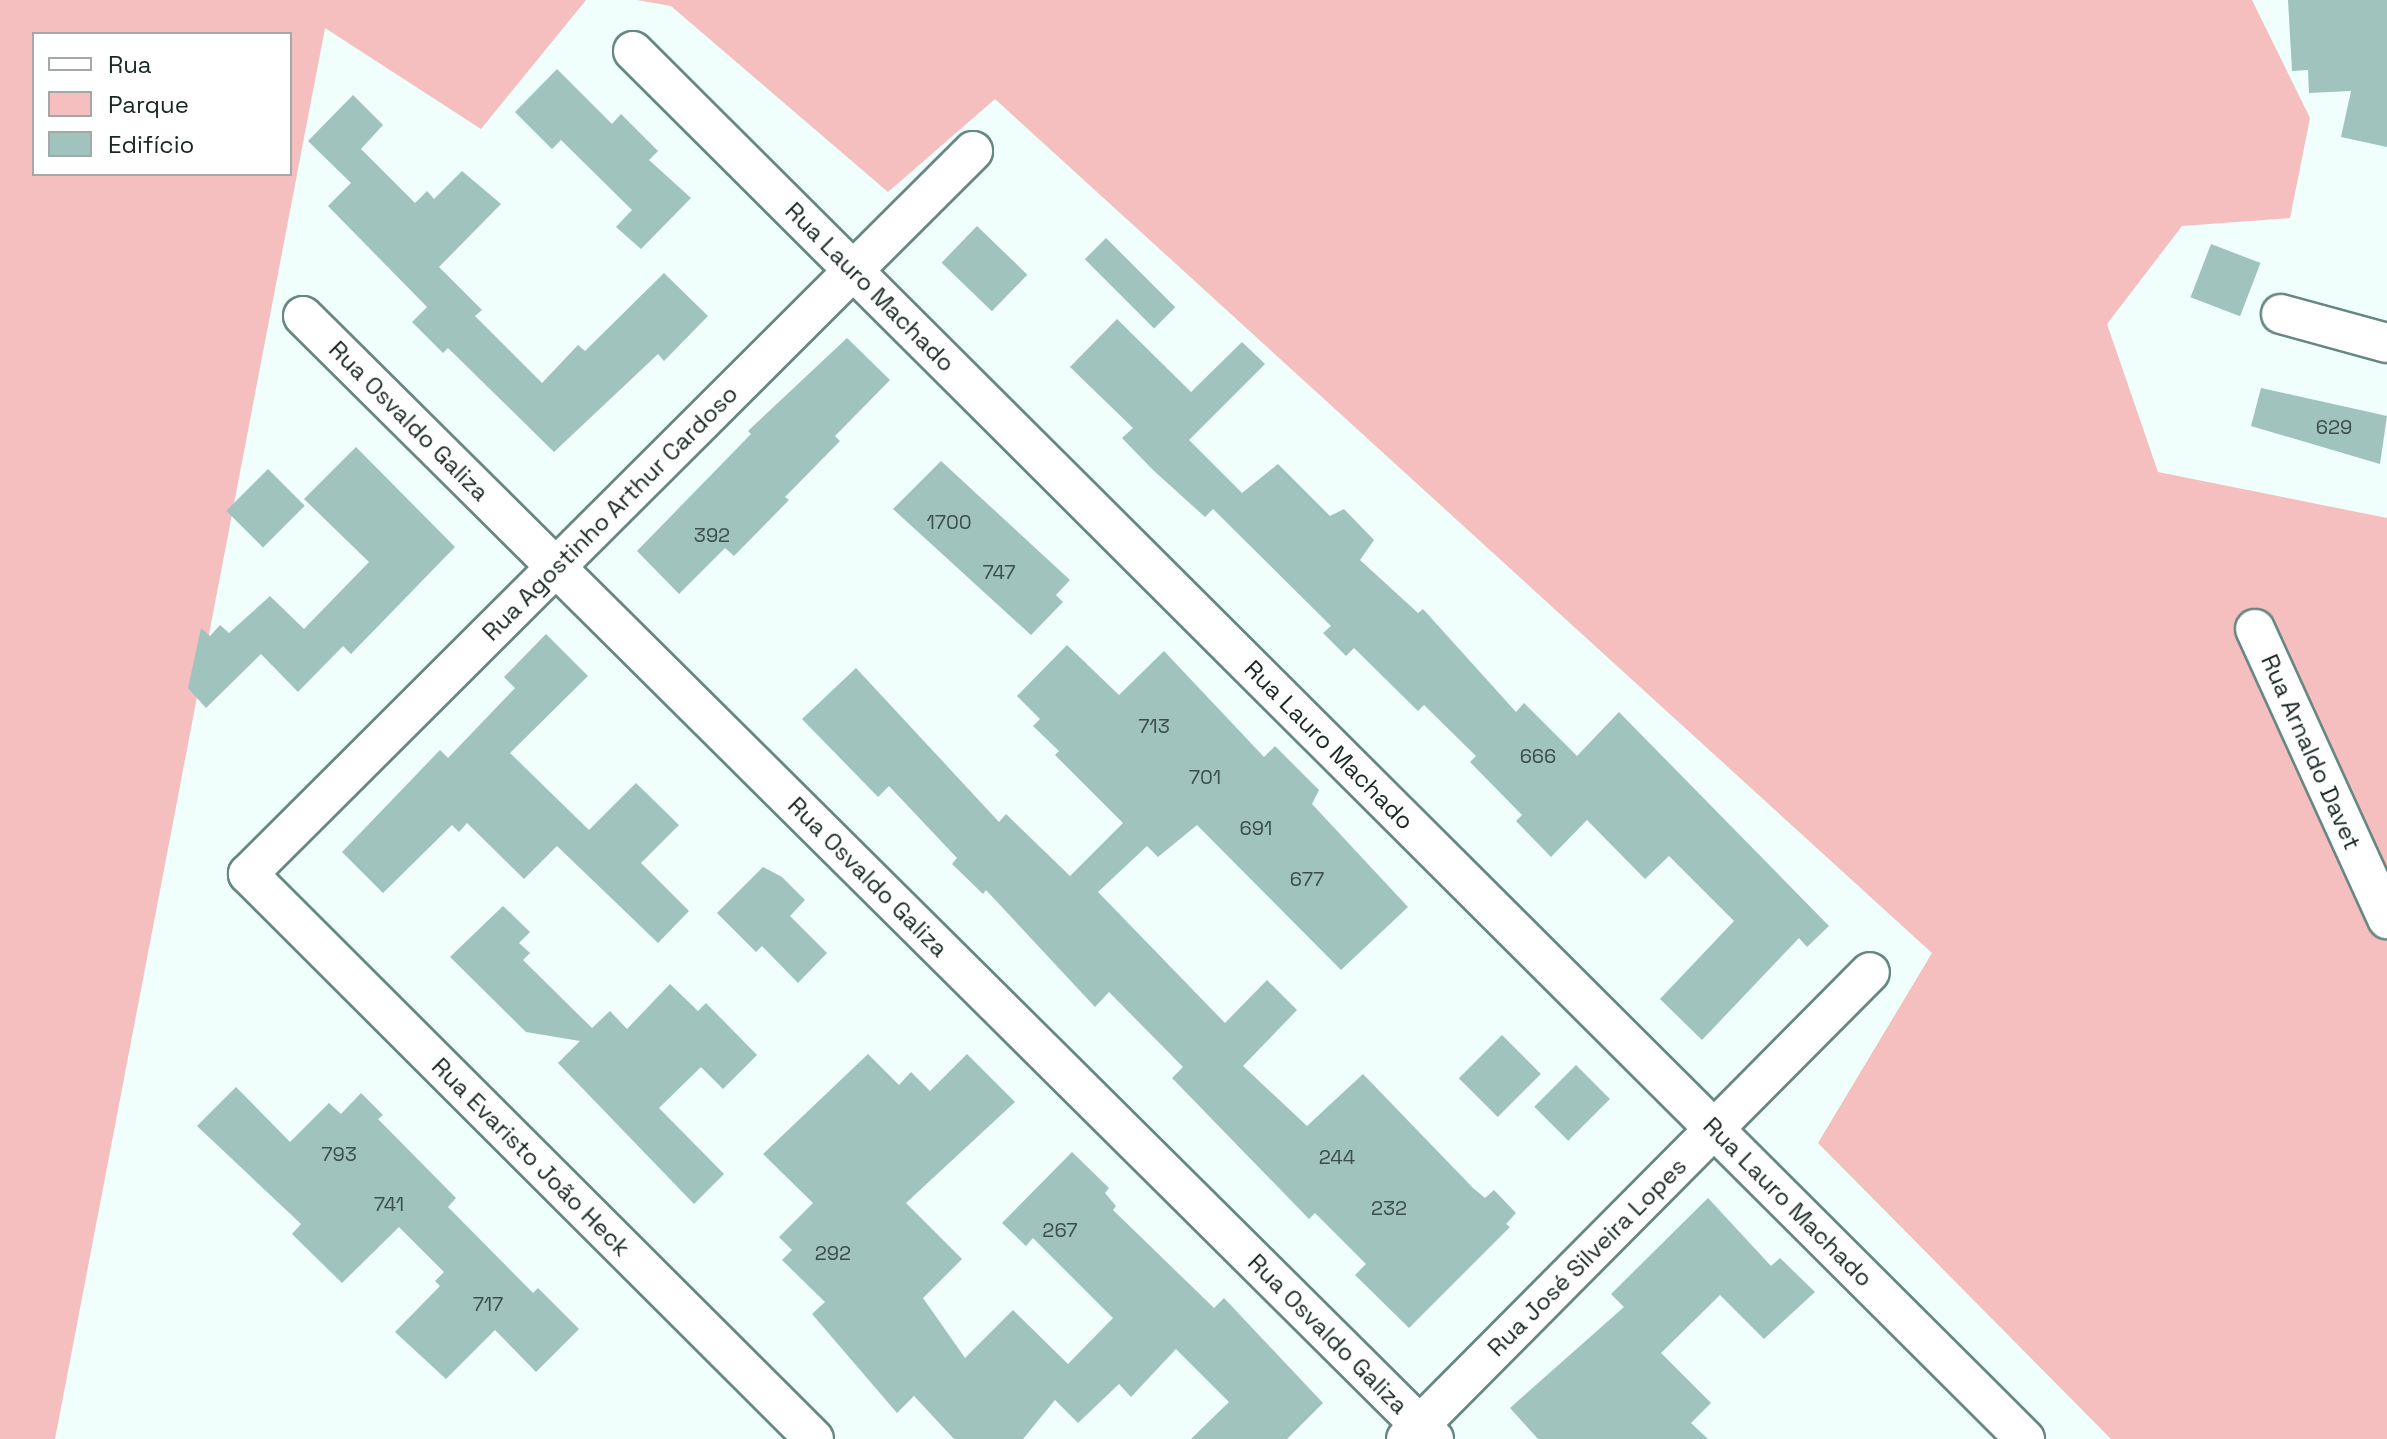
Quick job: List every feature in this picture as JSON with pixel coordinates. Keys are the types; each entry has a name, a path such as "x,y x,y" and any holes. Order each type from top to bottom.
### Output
{"street":[{"name":"Rua Lauro Machado","path":"633,51 2025,1439"},
{"name":"Rua Agostinho Arthur Cardoso","path":"248,874 973,151"},
{"path":"2281,314 2387,343"},
{"name":"Rua Osvaldo Galiza","path":"303,316 1420,1434"},
{"name":"Rua Arnaldo Davet","path":"2255,629 2387,919"},
{"name":"Rua Evaristo João Heck","path":"248,874 814,1439"},
{"name":"Rua José Silveira Lopes","path":"1420,1434 1870,972"}],"green space":[{"path":"0,0 586,0 481,129 325,28 55,1439 0,1439"},
{"path":"637,0 2252,0 2310,118 2290,218 2182,226 2107,324 2158,472 2387,518 2387,1439 2111,1439 1818,1143 1932,953 995,99 888,192 671,6"}],"building":[{"path":"2288,0 2387,0 2387,147 2341,137 2351,91 2309,93 2308,70 2292,71"},
{"path":"557,69 612,124 621,114 658,151 649,160 691,198 641,249 616,227 632,210 561,140 552,149 515,112"},
{"path":"353,95 383,125 361,149 415,203 427,191 434,199 462,171 501,204 439,267 482,310 475,316 542,383 578,345 585,351 664,273 708,316 664,361 658,354 554,452 448,348 443,353 412,322 427,307 328,206 351,183 308,141"},
{"path":"977,226 1027,275 992,311 942,263"},
{"path":"1106,238 1175,307 1154,329 1085,259"},
{"path":"2211,244 2260,263 2240,316 2191,297"},
{"path":"1117,319 1191,392 1242,342 1265,364 1189,440 1242,493 1278,464 1330,516 1344,509 1374,540 1360,560 1418,613 1423,609 1516,712 1524,703 1577,756 1619,712 1829,926 1807,947 1799,938 1702,1040 1660,999 1734,921 1669,856 1645,879 1587,820 1551,857 1516,821 1522,815 1470,762 1476,756 1424,705 1418,711 1354,648 1346,656 1323,633 1331,626 1213,509 1205,517 1153,470 1122,438 1133,428 1070,367"},
{"path":"847,338 890,380 835,436 840,441 785,497 789,500 734,556 725,548 679,594 637,551 751,434 748,431"},
{"path":"2261,388 2387,416 2380,464 2251,426"},
{"path":"356,447 455,547 351,654 343,646 298,692 261,654 206,708 188,688 201,628 210,636 220,625 229,633 270,596 304,629 369,562 304,499"},
{"path":"941,461 1070,580 1056,595 1063,602 1031,635 893,509"},
{"path":"268,469 305,506 263,547 226,511"},
{"path":"546,634 588,676 510,753 589,830 636,783 679,825 641,863 689,911 658,943 557,846 524,879 467,823 459,832 452,825 383,893 342,852 440,750 448,758 515,688 504,677"},
{"path":"1067,645 1119,695 1164,651 1264,757 1275,746 1319,790 1312,804 1408,907 1341,970 1197,825 1158,857 1147,846 1098,892 1225,1023 1267,980 1297,1010 1243,1066 1307,1126 1363,1074 1473,1188 1485,1198 1494,1190 1516,1213 1506,1224 1510,1227 1409,1328 1355,1275 1366,1264 1315,1213 1309,1219 1172,1078 1183,1067 1109,992 1095,1007 986,890 983,894 952,864 957,858 889,786 878,797 802,719 856,668 999,822 1006,814 1070,876 1123,823 1055,755 1059,751 1033,726 1040,719 1017,696"},
{"path":"763,867 782,877 805,900 790,916 827,953 798,983 762,946 756,952 717,913"},
{"path":"503,906 530,932 519,943 530,953 523,960 592,1028 610,1011 627,1029 670,984 698,1011 706,1003 757,1055 723,1089 701,1067 659,1108 724,1174 694,1204 558,1063 580,1041 526,1032 450,957"},
{"path":"1502,1035 1541,1074 1498,1117 1459,1078"},
{"path":"868,1054 899,1085 911,1072 930,1091 967,1054 1015,1102 906,1203 962,1259 923,1298 965,1358 1013,1310 1068,1364 1113,1318 1033,1238 1026,1246 1002,1223 1072,1152 1109,1188 1105,1193 1116,1206 1113,1210 1214,1308 1224,1298 1323,1403 1287,1439 1191,1439 1229,1402 1176,1349 1131,1397 1119,1384 1078,1423 1055,1400 1023,1439 954,1439 914,1396 897,1413 812,1314 825,1302 782,1260 792,1250 779,1237 813,1203 763,1154"},
{"path":"1576,1065 1610,1099 1568,1141 1534,1107"},
{"path":"236,1087 290,1142 329,1103 341,1114 361,1093 383,1115 378,1119 456,1198 448,1207 533,1293 538,1288 579,1329 536,1372 495,1330 446,1379 395,1332 440,1286 435,1281 444,1272 399,1227 342,1283 292,1234 301,1224 197,1126"},
{"path":"1708,1198 1771,1266 1780,1258 1815,1292 1764,1339 1720,1295 1661,1353 1711,1403 1691,1423 1708,1439 1538,1439 1510,1408 1624,1307 1611,1294"}]}
